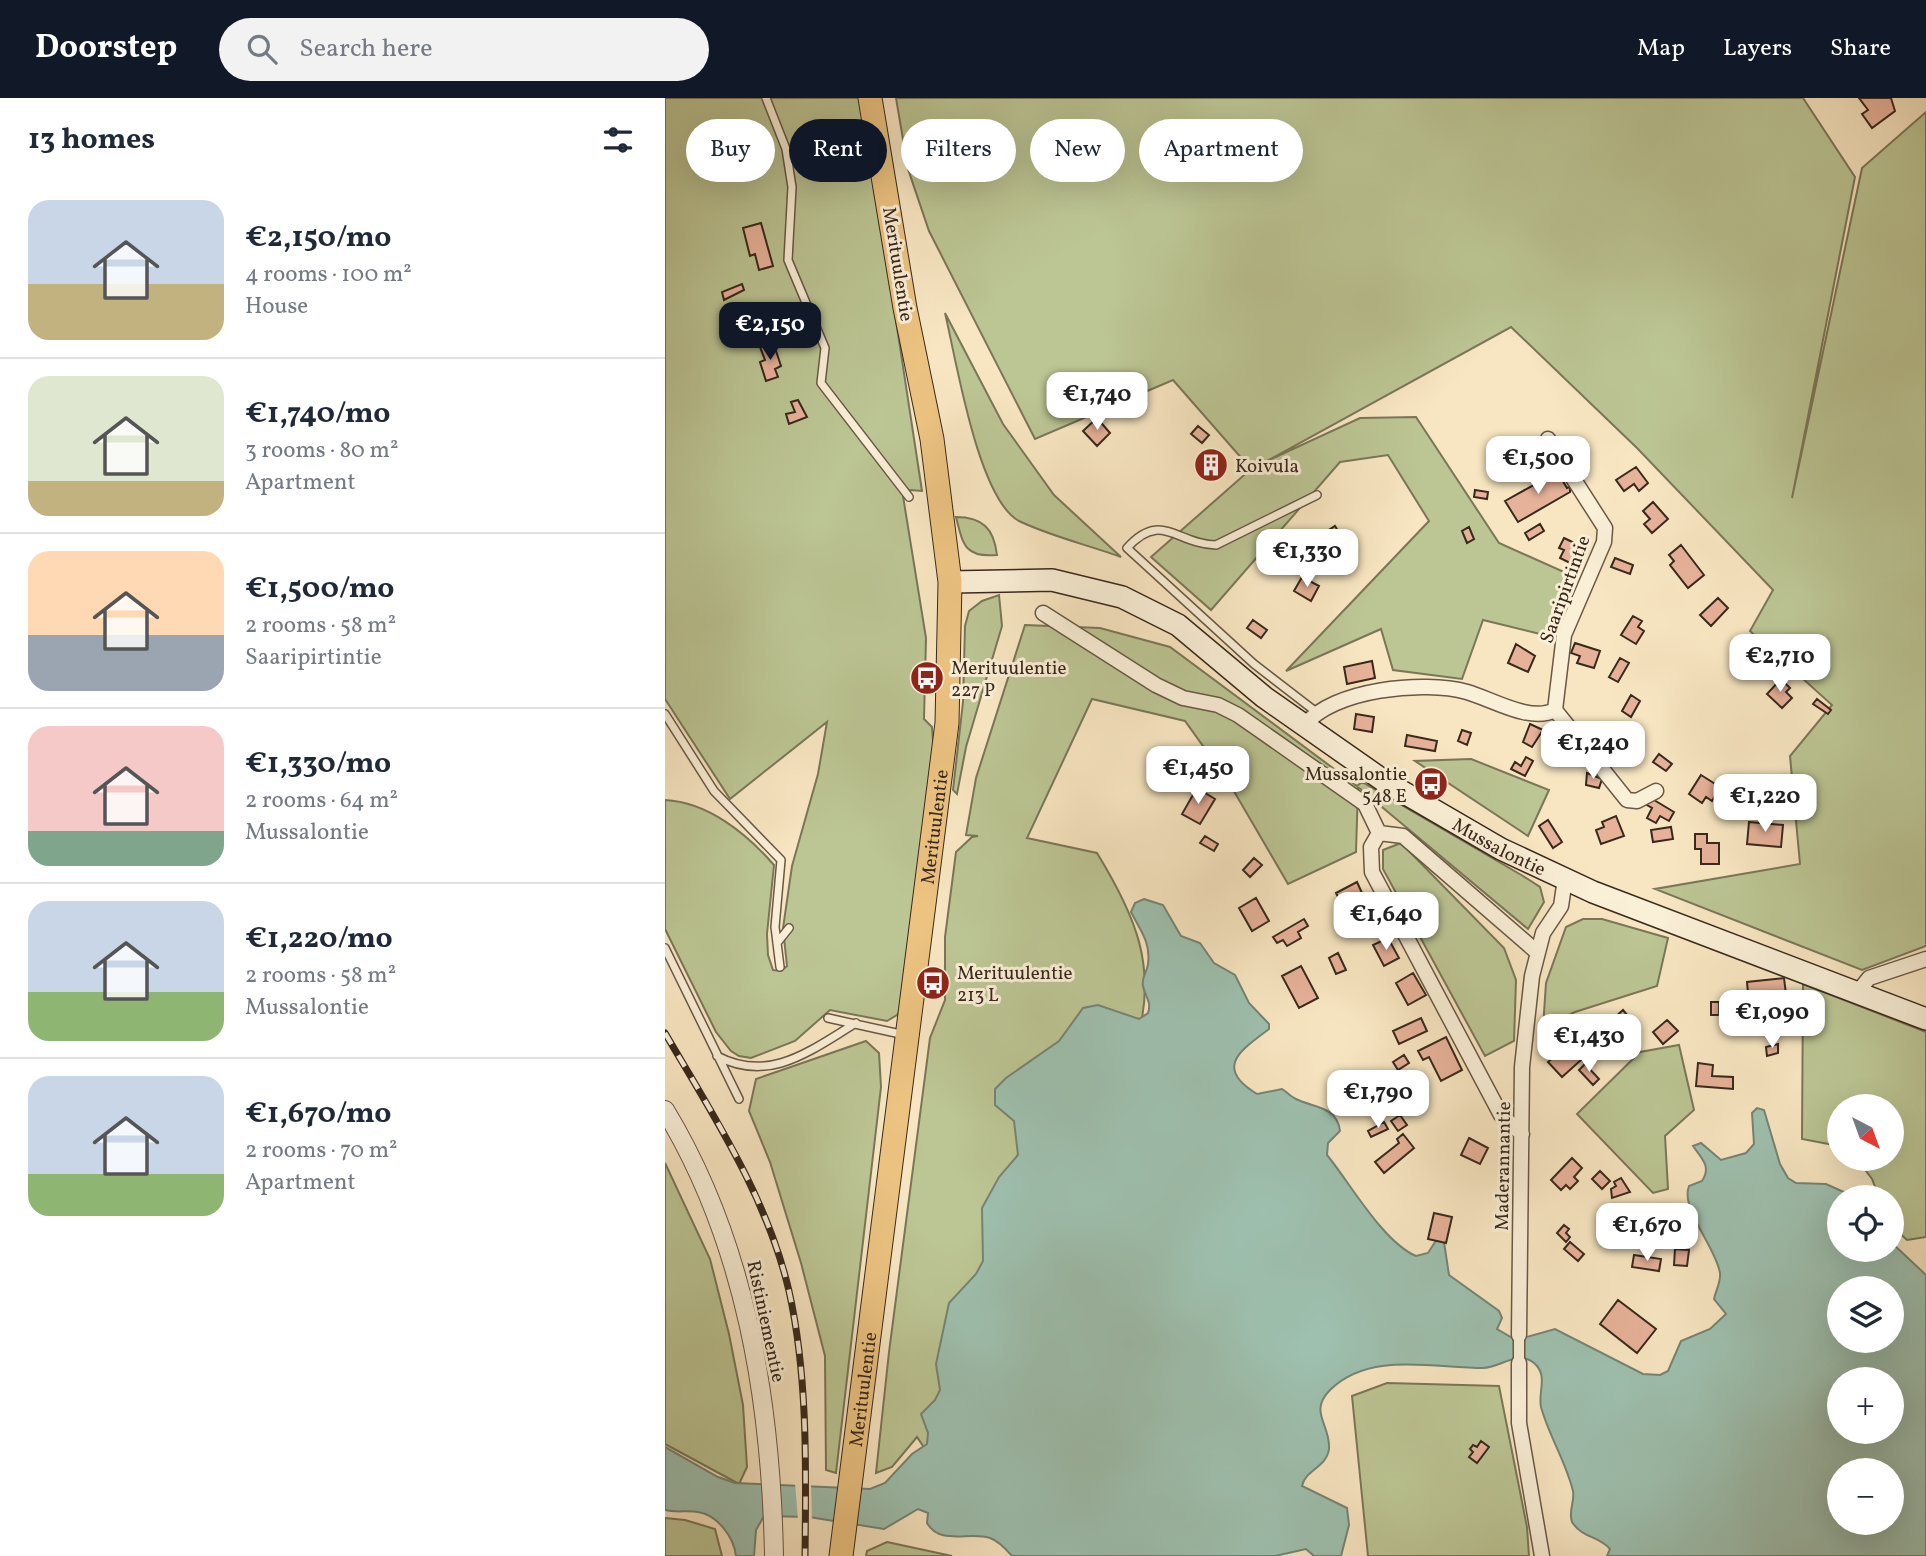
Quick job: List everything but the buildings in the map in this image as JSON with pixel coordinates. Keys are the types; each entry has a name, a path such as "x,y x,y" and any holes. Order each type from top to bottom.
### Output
{"main road":[{"name":"Merituulentie","path":"842,1548 947,723 950,582 932,439 908,321 870,98"},
{"name":"Mussalontie","path":"950,582 1052,580 1122,597 1178,625 1437,813 1565,879 1926,1020"}],"street":[{"name":"Saaripirtintie","path":"1548,439 1605,528 1604,542 1564,635 1555,710"},
{"path":"1043,613 1156,685 1183,698 1217,705 1238,715 1365,804 1379,833"},
{"path":"1310,719 1341,699 1370,692 1440,687 1529,713 1546,715 1555,710 1627,800 1637,801 1656,791"},
{"path":"1379,833 1403,836 1538,953"},
{"path":"1379,833 1371,847 1372,872 1501,1115 1522,1133"},
{"name":"Maderannantie","path":"1519,1335 1522,1068 1532,976 1543,933 1561,906 1565,879"},
{"path":"1857,993 1869,978 1926,959"},
{"name":"Ristiniementie","path":"667,1117 693,1159 736,1271 752,1335 771,1471 774,1556"},
{"path":"1519,1335 1519,1423 1542,1556"}],"lane":[{"path":"766,98 786,149 792,187 788,260 825,348 821,383 909,497"},
{"path":"1310,719 1127,548 1142,532 1150,529 1216,545 1317,495"},
{"path":"665,714 714,791 781,860 775,927 780,968"},
{"path":"777,943 789,928"},
{"path":"665,948 739,1100"},
{"path":"828,1018 906,1035"},
{"path":"717,1056 751,1068 773,1066 800,1056 856,1023"}],"green space":[{"path":"665,98 862,98 865,119 789,119 789,182 875,182 922,491 910,490 903,496 926,638 924,719 932,727 934,753 903,1006 897,1015 887,1021 830,1010 795,1041 751,1058 731,1051 716,1032 665,929 665,800 681,802 711,813 739,831 774,865 767,934 768,955 773,970 781,971 787,966 783,928 792,866 818,774 827,722 730,799 665,699"},
{"path":"896,98 1803,98 1855,177 1792,498 1862,168 1926,112 1926,946 1862,970 1655,889 1800,864 1790,756 1832,705 1750,631 1773,590 1637,448 1511,327 1267,461 1360,418 1416,417 1499,543 1573,576 1548,636 1483,620 1462,679 1393,670 1381,629 1286,671 1429,521 1388,455 1340,462 1211,610 1151,557 1251,469 1173,380 1035,439 929,231 912,182 1016,182 1016,119 901,119 901,128"},
{"path":"945,313 1003,424 1054,495 1121,557 1019,521 1005,508 980,458 962,393"},
{"path":"956,517 973,519 985,526 993,538 997,555 978,554 967,548"},
{"path":"999,595 1002,626 966,747 957,794 953,790 963,702 965,626 969,611 982,601"},
{"path":"1025,625 1100,628 1170,647 1357,786 1362,782 1540,887 1544,902 1528,929 1358,787 1356,852 1288,884 1228,781 1185,721 1092,699 1027,838 1097,853 1122,898 1132,920 1144,965 1143,1014 1137,1040 1038,1086 929,1455 917,1437 892,1467 876,1473 930,1038 945,1000 945,937 956,852 972,837 978,836 966,835 976,778"},
{"path":"1471,759 1549,790 1528,836 1415,761"},
{"path":"1401,843 1504,948 1516,980 1514,1041 1485,1056 1383,869 1383,850"},
{"path":"1583,919 1602,919 1668,938 1657,986 1575,1012 1543,1028 1546,983 1566,927"},
{"path":"1803,984 1926,1032 1926,1237 1907,1240 1904,1237 1904,1185 1874,1185 1866,1171 1904,1171 1904,1094 1827,1094 1827,1144 1802,1139"},
{"path":"866,1041 879,1053 881,1087 836,1473 826,1470 825,1356 801,1263 770,1162 749,1111 756,1079"},
{"path":"1679,1045 1694,1110 1665,1136 1668,1189 1653,1193 1577,1114 1640,1052"},
{"path":"665,1163 710,1259 729,1334 743,1405 747,1467 739,1484 665,1444"},
{"path":"1387,1383 1499,1386 1527,1527 1529,1556 1368,1556 1352,1396"},
{"path":"665,1518 685,1520 715,1529 722,1556 665,1556"},
{"path":"887,1542 952,1556 866,1556 867,1551"}],"shaded area":[{"path":"1144,899 1163,905 1181,936 1200,943 1214,963 1235,975 1249,1003 1269,1024 1269,1029 1236,1059 1236,1075 1257,1094 1282,1089 1294,1098 1330,1112 1340,1131 1328,1143 1327,1155 1379,1225 1404,1249 1416,1256 1428,1253 1437,1239 1444,1242 1449,1275 1499,1311 1502,1318 1497,1329 1516,1340 1555,1329 1643,1374 1660,1375 1668,1371 1681,1341 1710,1329 1726,1314 1714,1299 1720,1276 1717,1263 1689,1206 1689,1186 1702,1181 1706,1171 1704,1162 1693,1146 1701,1143 1721,1160 1746,1153 1754,1144 1752,1113 1757,1108 1764,1110 1780,1164 1788,1178 1796,1183 1828,1185 1827,1262 1904,1262 1904,1254 1926,1275 1926,1556 1607,1556 1610,1549 1581,1531 1572,1522 1573,1491 1541,1407 1540,1371 1524,1358 1483,1368 1402,1364 1382,1366 1363,1370 1330,1390 1321,1405 1329,1449 1324,1460 1307,1476 1302,1486 1347,1508 1349,1525 1341,1556 1314,1556 1306,1549 1275,1556 1012,1556 990,1538 940,1534 927,1523 928,1513 918,1509 884,1529 809,1517 764,1516 756,1530 754,1556 736,1556 724,1528 712,1518 698,1512 665,1510 665,1447 718,1477 735,1483 870,1489 885,1483 912,1454 927,1444 928,1433 921,1414 935,1400 940,1390 936,1364 949,1303 976,1274 983,1261 982,1208 999,1177 1018,1155 1014,1121 995,1105 995,1089 1006,1078 1059,1041 1083,1008 1098,1005 1139,1019 1148,1013 1149,1002 1143,978 1148,964 1148,949 1131,912 1135,903"}],"pier":[{"path":"795,1483 811,1485 812,1521 798,1520"}],"railway":[{"path":"665,1033 720,1126 753,1190 779,1256 789,1291 803,1389 805,1556"}],"place":[{"name":"Koivula","path":"1211,465"},
{"name":"Merituulentie 227 P","path":"927,678"},
{"name":"Mussalontie 548 E","path":"1431,784"},
{"name":"Merituulentie 213 L","path":"933,983"}]}
